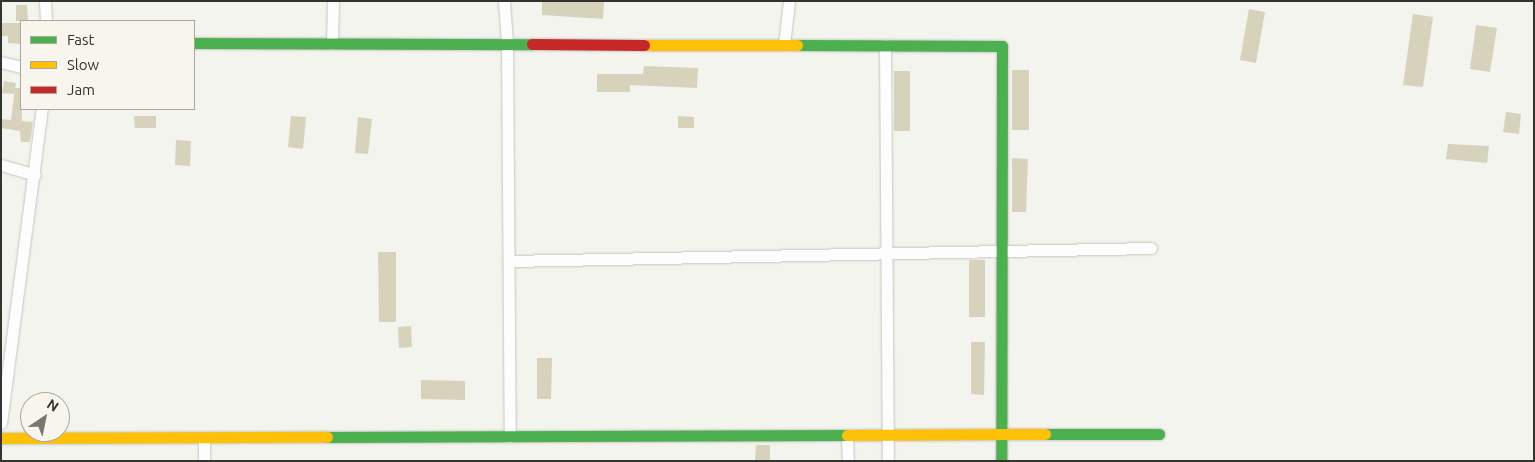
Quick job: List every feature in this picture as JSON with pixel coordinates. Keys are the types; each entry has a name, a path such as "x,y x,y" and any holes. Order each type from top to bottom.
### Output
{"street":[{"path":"45,1 46,20"},
{"path":"332,44 333,1"},
{"path":"504,1 507,44 510,437"},
{"path":"784,45 789,1"},
{"path":"195,43 1002,46 1001,461"},
{"path":"885,45 888,461"},
{"path":"1,62 20,68"},
{"path":"1,423 3,385 35,175 42,110"},
{"path":"1,165 35,175"},
{"path":"508,261 1002,249 1151,248"},
{"path":"1,438 1159,434"},
{"path":"847,436 848,461"},
{"path":"204,438 204,461"}],"building":[{"path":"542,1 604,1 603,19 542,15"},
{"path":"16,5 27,5 28,20 16,21"},
{"path":"1249,9 1265,12 1256,63 1240,60"},
{"path":"1413,14 1433,17 1423,87 1403,85"},
{"path":"1,23 20,23 20,44 8,43 8,36 1,36"},
{"path":"1476,25 1497,28 1490,72 1470,69"},
{"path":"644,66 698,68 697,88 630,85 630,92 597,92 597,74 643,74"},
{"path":"1012,70 1029,70 1029,130 1012,130"},
{"path":"894,71 910,71 910,131 894,131"},
{"path":"4,81 16,83 14,94 2,93"},
{"path":"15,88 20,88 22,121 33,122 30,142 21,142 20,131 1,128 1,119 11,120"},
{"path":"1506,112 1521,114 1519,134 1503,132"},
{"path":"134,116 156,116 156,128 135,128"},
{"path":"291,116 306,117 303,149 288,147"},
{"path":"678,116 694,117 694,128 678,128"},
{"path":"358,117 372,119 368,154 355,153"},
{"path":"176,140 191,141 190,166 175,165"},
{"path":"1448,144 1489,146 1487,163 1446,159"},
{"path":"1012,158 1028,159 1026,212 1012,212"},
{"path":"378,252 396,252 396,322 379,322"},
{"path":"969,260 985,260 985,317 969,317"},
{"path":"411,326 412,347 399,348 398,327"},
{"path":"971,342 985,342 984,395 971,394"},
{"path":"537,358 552,358 551,399 537,399"},
{"path":"421,380 465,381 465,400 421,399"},
{"path":"756,445 770,445 770,461 755,461"}],"traffic: fast":[{"path":"195,43 532,44"},
{"path":"797,45 1002,46 1001,461"},
{"path":"1045,434 1159,434"},
{"path":"327,437 847,435"}],"traffic: slow":[{"path":"644,45 797,45"},
{"path":"847,435 1045,434"},
{"path":"1,438 327,437"}],"traffic: jam":[{"path":"532,44 644,45"}]}
